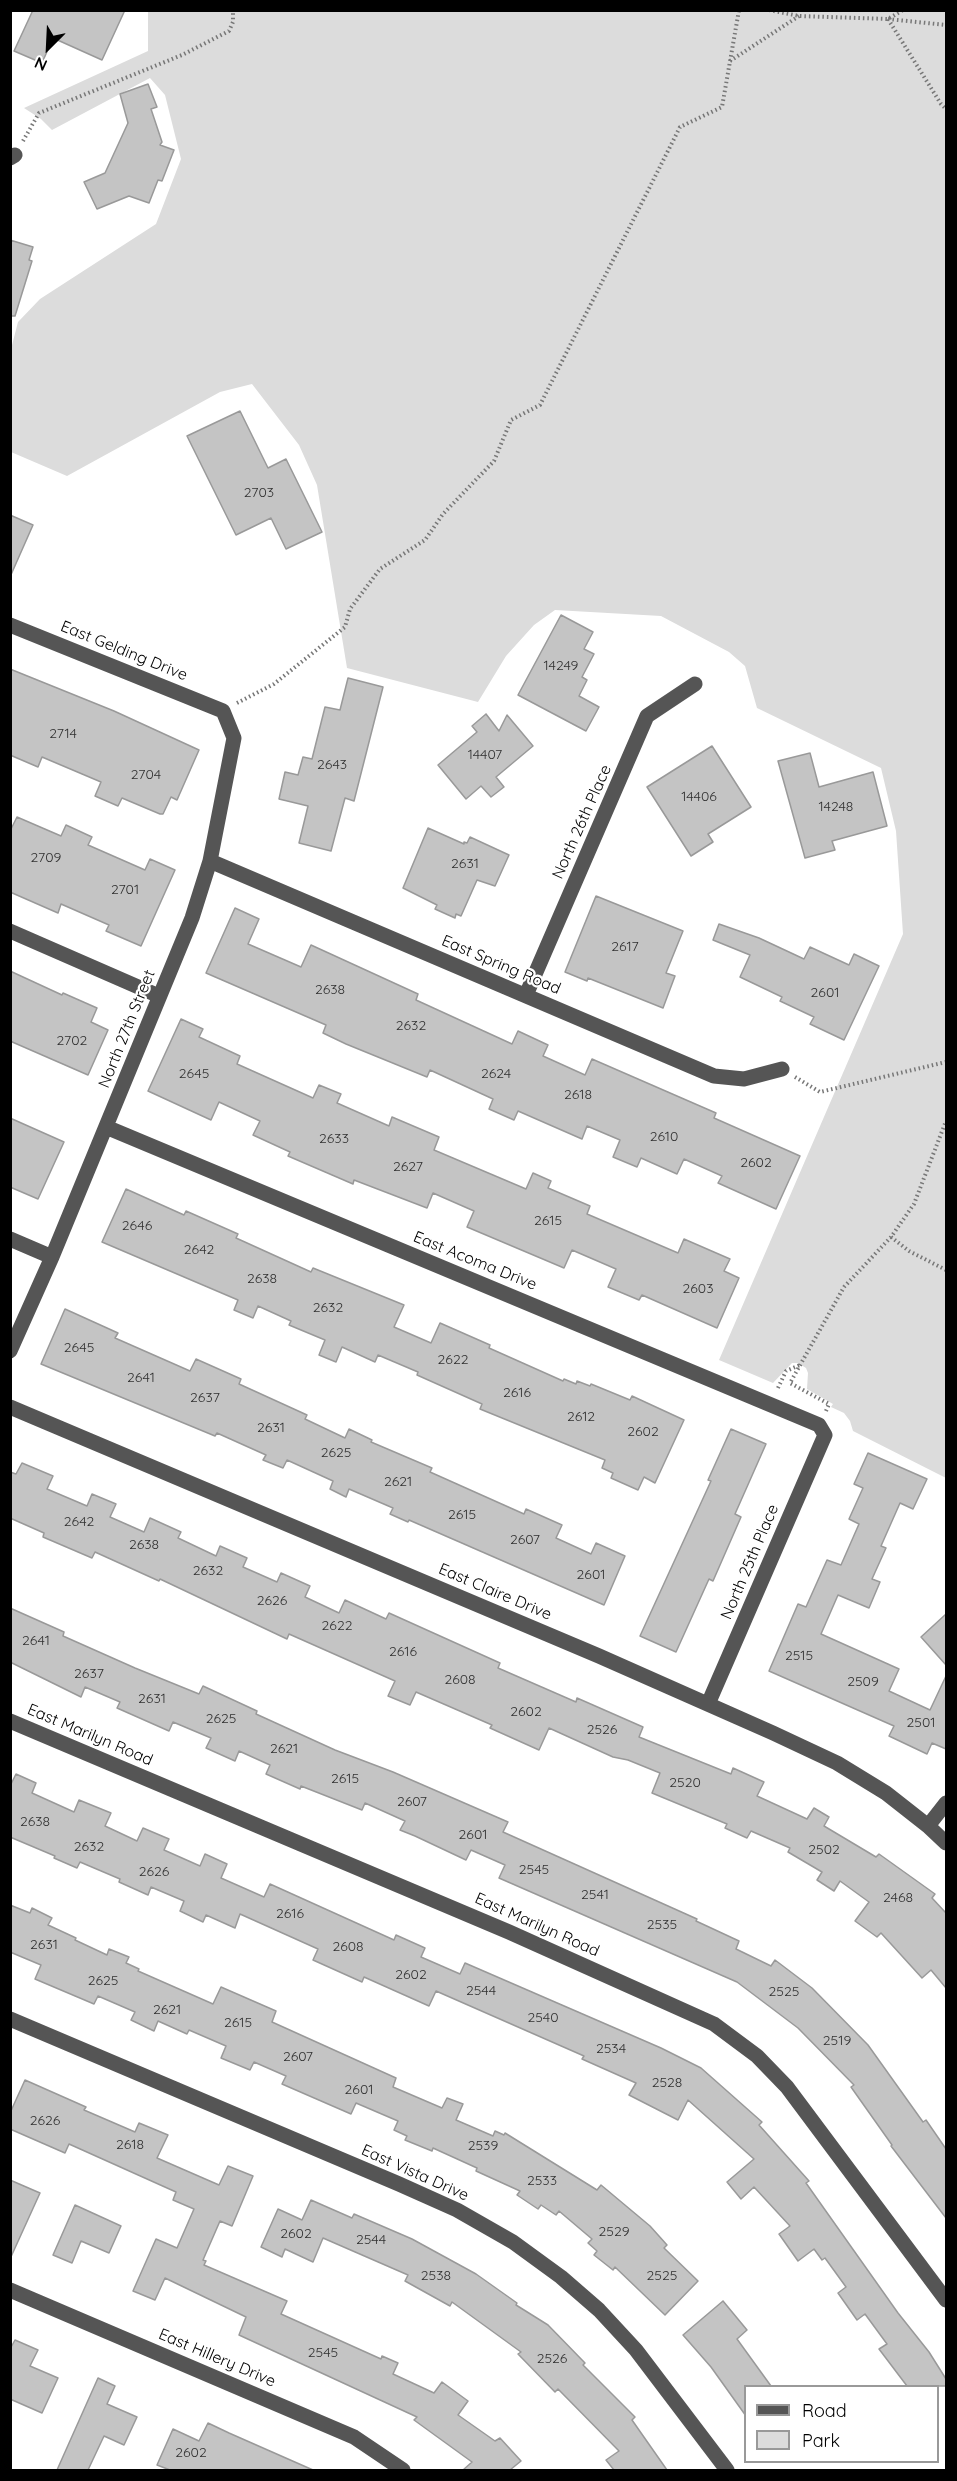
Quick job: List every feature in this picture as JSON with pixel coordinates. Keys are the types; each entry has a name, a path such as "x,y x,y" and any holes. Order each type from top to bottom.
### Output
{"street":[{"name":"East Gelding Drive","path":"10,625 223,711"},
{"name":"North 26th Place","path":"526,995 647,716 695,684"},
{"name":"North 27th Street","path":"10,1350 52,1257 192,918 210,861 234,738 223,711"},
{"name":"East Spring Road","path":"210,861 714,1076 744,1079 782,1069"},
{"path":"10,931 159,996"},
{"name":"East Acoma Drive","path":"106,1127 771,1403 822,1430"},
{"path":"10,1239 52,1257"},
{"name":"East Claire Drive","path":"10,1407 599,1656 837,1763 886,1793 946,1843"},
{"name":"North 25th Place","path":"708,1704 822,1430"},
{"name":"East Marilyn Road","path":"10,1721 509,1932 714,2024 757,2056 787,2087 946,2300"},
{"path":"928,1826 946,1803"},
{"name":"East Vista Drive","path":"10,2019 399,2184 457,2210 513,2242 561,2277 599,2310 636,2350 727,2470"},
{"name":"East Hillery Drive","path":"10,2290 354,2437 404,2470"}],"path":[{"path":"13,157 39,113 182,54 229,31 233,22 233,10"},
{"path":"223,711 273,684 345,627 350,609 380,569 425,540 444,514 495,461 511,420 540,405 680,127 722,107 739,10"},
{"path":"769,10 799,16 888,19 946,24"},
{"path":"888,19 903,10"},
{"path":"730,62 799,16"},
{"path":"888,19 946,109"},
{"path":"782,1069 820,1092 946,1062"},
{"path":"822,1430 830,1404 790,1383 844,1287 891,1237 914,1204 946,1121"},
{"path":"891,1237 909,1251 946,1270"},
{"path":"771,1403 786,1371 801,1365"}],"green space":[{"path":"148,11 946,11 946,1478 853,1431 844,1413 831,1407 833,1404 807,1389 808,1373 806,1368 798,1363 792,1363 773,1383 719,1360 903,934 896,831 881,768 757,708 745,666 729,652 661,616 555,610 534,625 506,656 478,702 347,668 317,485 299,445 252,384 220,392 67,476 11,452 11,349 18,322 40,299 156,224 181,159 165,95 150,78 52,130 41,119 24,108 148,51"}],"building":[{"path":"33,10 125,10 102,60 53,38 42,63 14,51"},
{"path":"148,84 157,107 151,109 162,142 160,145 174,150 162,181 158,180 149,203 129,196 97,209 84,182 105,173 128,123 120,94"},
{"path":"10,240 33,247 29,260 32,261 15,316 10,316"},
{"path":"240,411 268,468 286,459 322,532 286,549 271,518 236,535 187,436"},
{"path":"10,515 33,525 10,577"},
{"path":"561,615 593,632 584,649 594,654 582,677 587,680 579,696 599,707 586,731 518,695"},
{"path":"10,669 114,711 199,750 177,800 171,797 163,814 122,798 118,806 95,796 101,782 42,757 38,767 10,755"},
{"path":"348,678 383,687 354,801 345,798 331,851 299,843 308,806 279,799 285,772 298,775 303,757 312,759 325,707 340,710"},
{"path":"486,714 499,731 507,715 533,746 496,777 504,787 491,797 481,786 466,799 438,765 477,732 472,726"},
{"path":"712,746 751,807 708,834 713,842 691,856 647,787"},
{"path":"810,753 819,787 873,772 887,826 832,841 835,850 805,858 778,761"},
{"path":"17,817 61,836 66,825 92,837 88,845 145,870 150,859 175,870 141,946 106,931 109,925 61,904 58,913 10,892 10,831"},
{"path":"428,828 464,844 470,837 509,855 495,886 477,880 461,916 456,914 455,918 435,909 437,905 403,888"},
{"path":"596,896 683,931 666,973 675,976 663,1008 588,978 587,981 565,972"},
{"path":"235,908 259,919 248,944 301,967 311,945 418,994 416,1000 512,1044 518,1031 548,1045 543,1056 585,1075 592,1059 716,1113 714,1118 800,1156 776,1209 718,1183 722,1176 684,1159 677,1174 641,1158 637,1167 613,1157 620,1140 587,1126 582,1139 518,1111 514,1120 489,1109 493,1099 430,1070 427,1077 346,1044 323,1033 326,1025 206,973"},
{"path":"719,924 759,938 804,959 810,947 849,965 854,954 879,966 844,1040 810,1024 814,1017 780,1001 782,997 740,977 750,955 713,940"},
{"path":"10,971 97,1008 91,1022 108,1030 88,1075 10,1041"},
{"path":"181,1019 203,1029 199,1037 240,1056 237,1064 313,1098 319,1085 341,1094 337,1103 389,1126 392,1117 439,1137 434,1150 526,1189 533,1173 551,1181 548,1188 590,1206 587,1214 678,1253 684,1239 730,1259 724,1271 739,1278 717,1328 642,1295 639,1300 608,1287 616,1269 572,1250 564,1268 467,1227 474,1211 433,1193 427,1208 354,1180 353,1184 288,1156 290,1152 253,1135 260,1121 219,1102 211,1120 148,1091"},
{"path":"10,1118 64,1142 38,1199 10,1187"},
{"path":"126,1189 184,1215 186,1211 238,1234 236,1238 311,1272 313,1268 404,1305 394,1327 431,1343 440,1323 563,1381 564,1379 576,1384 577,1381 590,1386 591,1384 630,1400 632,1396 684,1420 655,1483 644,1477 638,1490 611,1478 613,1473 602,1468 605,1460 480,1409 482,1404 378,1355 375,1362 342,1347 336,1362 319,1355 325,1340 289,1325 291,1321 258,1306 253,1318 234,1310 238,1300 102,1242"},
{"path":"65,1309 118,1333 115,1338 190,1371 196,1359 241,1379 239,1384 307,1415 305,1419 345,1438 349,1429 372,1440 371,1442 432,1468 430,1472 524,1514 526,1509 562,1525 556,1538 591,1554 596,1543 625,1556 604,1605 409,1520 408,1522 390,1514 393,1508 349,1489 346,1497 330,1489 333,1481 287,1460 283,1468 263,1460 266,1455 217,1433 215,1436 41,1364"},
{"path":"731,1429 766,1444 735,1514 741,1517 713,1581 709,1579 676,1652 640,1636 711,1481 708,1480"},
{"path":"868,1453 927,1479 913,1509 900,1503 881,1546 886,1548 872,1579 880,1582 869,1608 838,1595 821,1634 899,1669 889,1691 930,1710 946,1676 946,1749 932,1743 927,1754 889,1736 894,1726 769,1671 798,1604 806,1607 827,1560 841,1565 859,1524 849,1519 863,1488 854,1484"},
{"path":"22,1463 53,1476 47,1489 87,1506 92,1494 116,1504 110,1517 144,1532 150,1518 181,1532 178,1538 216,1556 220,1546 247,1558 243,1567 277,1582 281,1573 310,1586 305,1597 339,1613 345,1600 386,1619 389,1613 500,1663 498,1668 576,1702 577,1698 643,1727 639,1737 731,1774 733,1768 764,1782 757,1796 807,1819 814,1808 829,1817 824,1826 876,1857 879,1854 935,1894 932,1898 946,1913 946,1988 931,1970 922,1978 881,1933 877,1937 855,1921 869,1902 840,1881 834,1891 817,1880 822,1872 788,1852 790,1848 751,1831 747,1838 725,1828 727,1824 652,1793 660,1773 628,1760 613,1757 549,1728 539,1750 490,1728 492,1725 416,1692 410,1705 388,1696 395,1681 289,1634 287,1639 160,1579 159,1581 95,1552 92,1558 43,1537 44,1533 10,1518 10,1472 16,1474"},
{"path":"10,1608 64,1632 63,1636 135,1668 199,1694 203,1686 257,1711 256,1714 335,1750 393,1772 508,1822 503,1832 697,1919 696,1921 739,1941 736,1949 771,1966 775,1960 812,1988 868,2045 923,2122 926,2120 946,2149 946,2218 891,2146 851,2087 854,2085 798,2028 737,1982 499,1878 505,1865 471,1850 466,1860 400,1830 405,1821 365,1803 362,1810 301,1786 300,1789 266,1774 270,1765 239,1751 235,1761 206,1748 211,1738 173,1722 169,1731 117,1708 120,1702 85,1687 81,1697 10,1662"},
{"path":"946,1614 946,1665 921,1637"},
{"path":"16,1774 36,1783 32,1793 74,1812 79,1800 111,1813 105,1826 137,1841 143,1828 169,1839 164,1850 200,1866 205,1854 227,1864 221,1878 264,1897 270,1884 394,1940 396,1935 425,1948 421,1957 460,1974 465,1963 661,2048 701,2068 762,2122 759,2125 809,2181 806,2183 898,2313 929,2352 946,2379 946,2386 906,2385 879,2349 887,2344 865,2314 857,2320 838,2293 846,2287 825,2258 822,2260 814,2249 798,2261 779,2234 790,2226 754,2187 741,2199 727,2182 754,2159 688,2100 678,2120 629,2095 636,2083 582,2059 584,2056 436,1991 429,2006 364,1977 362,1982 313,1960 318,1949 240,1914 235,1928 206,1915 203,1922 180,1911 184,1901 151,1887 148,1895 119,1882 120,1879 80,1862 77,1868 54,1858 55,1856 10,1837 10,1786"},
{"path":"10,1905 30,1913 32,1908 52,1918 48,1925 76,1938 75,1940 107,1955 109,1949 129,1957 126,1963 139,1969 138,1971 213,2004 221,1987 276,2011 272,2022 396,2078 393,2087 442,2108 447,2098 463,2104 456,2120 493,2136 495,2131 504,2135 505,2133 597,2190 601,2185 650,2226 667,2245 664,2248 698,2281 665,2315 615,2267 613,2270 594,2255 597,2251 588,2243 592,2239 559,2211 556,2215 541,2205 538,2209 517,2195 520,2191 476,2171 477,2168 433,2148 432,2151 405,2140 407,2136 394,2130 398,2121 356,2103 351,2114 282,2084 286,2076 254,2062 250,2070 221,2058 226,2046 189,2030 187,2034 158,2021 154,2031 131,2020 135,2012 98,1996 94,2004 35,1979 41,1965 10,1952"},
{"path":"25,2080 86,2107 84,2110 135,2132 139,2123 168,2135 157,2158 219,2185 228,2166 253,2176 232,2226 220,2221 203,2260 206,2261 204,2265 287,2301 281,2314 381,2359 382,2356 398,2363 393,2374 434,2393 442,2382 468,2401 458,2415 495,2441 500,2438 521,2461 510,2470 463,2470 472,2462 414,2420 417,2417 239,2335 246,2317 165,2278 155,2300 133,2291 156,2239 177,2248 194,2209 173,2200 176,2192 69,2144 65,2153 10,2129 10,2113"},
{"path":"10,2180 40,2193 10,2259"},
{"path":"311,2200 352,2218 354,2214 412,2239 476,2274 517,2303 516,2305 548,2325 585,2363 583,2365 635,2417 632,2420 667,2470 614,2470 606,2460 619,2451 558,2389 555,2392 518,2354 521,2352 452,2302 450,2306 405,2281 408,2275 323,2238 313,2262 285,2249 282,2257 261,2247 278,2209 302,2220"},
{"path":"75,2205 121,2226 109,2253 81,2241 72,2263 53,2255"},
{"path":"723,2301 747,2330 737,2339 770,2385 744,2385 744,2413 711,2367 683,2335"},
{"path":"15,2340 38,2350 30,2366 58,2378 42,2413 10,2399 10,2349"},
{"path":"98,2378 115,2386 107,2404 137,2417 124,2445 104,2436 88,2470 57,2470"},
{"path":"208,2423 313,2470 170,2470 157,2465 173,2429 199,2441"}]}
